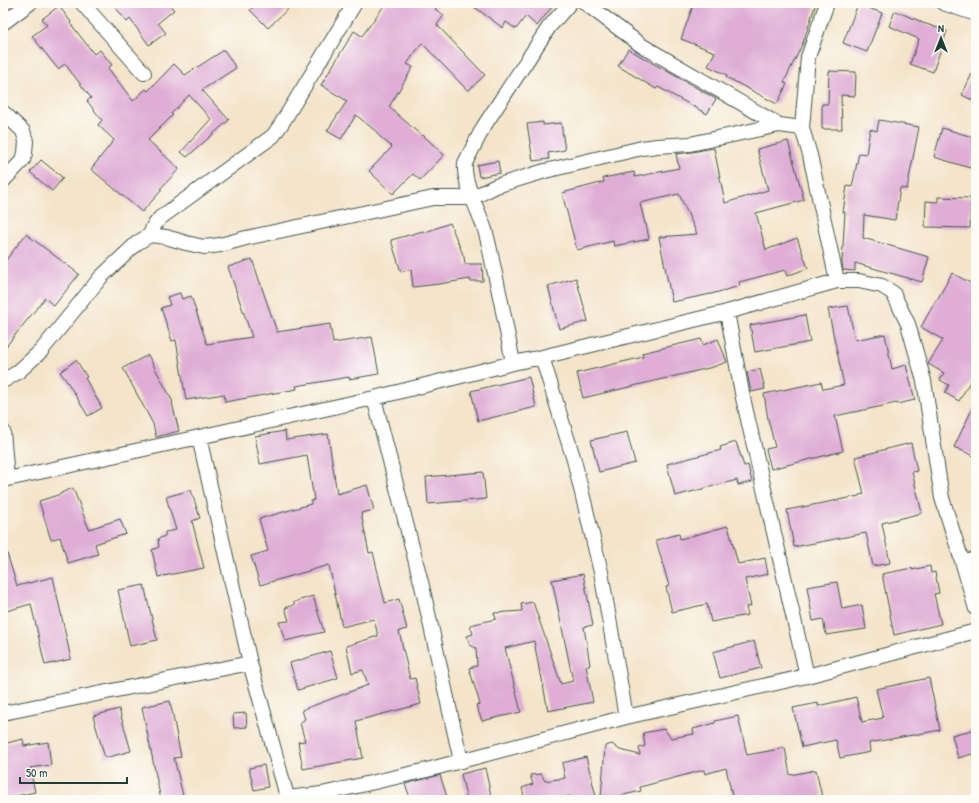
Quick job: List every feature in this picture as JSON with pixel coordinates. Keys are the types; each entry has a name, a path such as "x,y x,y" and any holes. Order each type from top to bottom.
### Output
{"street":[{"path":"3,23 30,3"},
{"path":"82,3 144,73"},
{"path":"3,381 18,372 41,350 100,276 137,243 150,235 153,227 160,218 273,136 355,3"},
{"path":"513,363 505,316 485,231 466,178 465,163 489,120 550,27 570,3"},
{"path":"585,3 641,45 779,125"},
{"path":"827,3 808,57 802,128 810,155 837,281"},
{"path":"943,3 976,14"},
{"path":"3,112 23,131 26,141 23,160 3,181"},
{"path":"150,235 166,237 186,243 209,247 433,198 472,198 496,186 552,169 642,148 690,144 779,125 802,128"},
{"path":"3,431 5,479 374,398 727,312 837,281 859,281 882,286 893,293 908,324 924,381 942,498 970,561 976,609"},
{"path":"727,312 743,398 807,676"},
{"path":"542,357 574,460 601,572 626,717"},
{"path":"374,398 422,586 461,761"},
{"path":"199,437 250,663 287,799 322,794 427,770 626,717 807,676 976,631"},
{"path":"3,712 250,663"}],"building":[{"path":"112,3 168,3 174,10 158,23 166,33 149,45 130,19 127,22"},
{"path":"258,3 294,3 268,28 250,10"},
{"path":"386,3 440,3 435,9 444,15 437,25 485,75 468,91 422,43 407,64 413,67 389,107 422,136 423,135 444,155 420,180 413,174 393,194 369,171 392,147 356,115 341,139 327,131 347,101 321,85 354,31 362,36"},
{"path":"469,3 555,3 537,26 526,16 516,29 506,22 503,28"},
{"path":"694,3 816,3 803,43 784,82 787,84 777,104 726,77 727,75 708,66 715,52 681,39"},
{"path":"858,4 882,13 867,52 843,43"},
{"path":"59,6 94,54 100,50 112,65 108,68 133,101 146,89 148,91 174,64 185,75 224,50 236,68 202,90 229,120 187,157 181,152 211,119 189,95 171,114 173,115 148,140 179,169 160,189 162,190 142,212 91,169 114,140 98,125 102,120 87,101 91,98 65,64 58,69 32,36 47,25 42,19"},
{"path":"895,11 920,22 947,31 933,72 910,64 919,39 889,26"},
{"path":"628,49 716,99 707,114 658,87 656,89 618,66"},
{"path":"976,65 976,102 962,95"},
{"path":"829,71 856,72 855,96 841,95 842,129 822,129 822,104 828,104"},
{"path":"879,120 919,127 907,189 900,188 895,220 864,215 863,238 929,257 922,282 855,263 855,271 843,270 842,262 845,212 843,212 847,186 852,187 859,153 866,154 870,129 877,131"},
{"path":"543,122 543,125 561,123 565,150 548,153 549,159 533,161 527,124"},
{"path":"942,128 976,138 976,146 970,168 934,157"},
{"path":"788,141 804,200 756,213 766,250 797,238 808,268 787,276 785,270 739,282 740,286 672,302 659,237 697,234 679,194 640,203 649,239 614,246 613,241 577,250 562,193 604,182 603,178 634,172 635,177 679,168 676,154 714,148 725,203 768,190 757,149"},
{"path":"41,160 63,178 52,191 30,172"},
{"path":"498,161 500,173 479,177 477,165"},
{"path":"938,197 971,198 970,228 925,227 926,201 938,202"},
{"path":"450,223 464,257 465,264 482,264 483,281 470,281 470,279 413,287 411,269 401,272 391,240 423,231 423,233"},
{"path":"26,234 79,274 54,306 45,298 3,350 3,264"},
{"path":"252,259 277,332 330,324 333,343 372,337 379,374 349,379 349,377 296,386 297,389 225,402 224,394 186,400 176,340 172,341 161,308 170,305 167,297 180,293 182,299 191,296 207,344 252,337 228,267"},
{"path":"952,273 976,286 976,371 959,401 945,393 949,385 940,380 944,373 928,364 943,340 921,327"},
{"path":"576,278 588,321 559,329 548,286"},
{"path":"848,306 855,340 885,334 892,369 906,365 915,400 835,416 843,451 771,469 766,449 775,447 764,394 821,382 823,389 844,385 828,309"},
{"path":"805,315 810,342 755,352 750,325"},
{"path":"701,339 703,345 718,339 727,362 713,367 583,398 577,373 643,357 642,353"},
{"path":"148,355 173,402 179,431 156,437 153,424 123,368"},
{"path":"76,360 87,377 85,378 102,408 88,416 60,372"},
{"path":"760,369 765,389 751,392 747,372"},
{"path":"529,377 536,407 478,421 471,391"},
{"path":"976,401 976,457 954,447"},
{"path":"285,431 286,440 328,434 337,494 367,485 374,510 361,513 369,553 373,552 385,603 399,599 407,629 399,631 410,679 415,678 421,704 356,721 363,758 303,769 298,742 305,741 300,723 305,719 302,710 368,685 363,670 352,673 346,646 378,636 374,619 342,627 329,565 260,585 251,556 268,551 259,519 311,504 311,501 314,500 307,455 260,464 255,436"},
{"path":"627,432 635,463 599,472 591,440"},
{"path":"736,442 744,466 748,465 752,482 738,485 737,480 675,496 667,464 721,450 720,447"},
{"path":"911,443 917,471 912,472 922,513 882,523 890,563 873,566 866,533 794,547 787,510 864,494 855,457"},
{"path":"483,472 486,499 428,504 426,477"},
{"path":"73,488 89,529 120,519 126,534 95,544 98,554 68,563 60,537 51,540 39,501 61,494"},
{"path":"191,490 200,518 192,521 204,568 158,577 152,550 159,547 158,539 165,536 165,532 176,530 166,497"},
{"path":"728,526 738,564 765,558 768,574 745,579 751,606 746,607 748,615 711,622 707,604 672,612 666,587 669,586 656,540 679,534 680,539"},
{"path":"3,550 6,550 17,586 53,577 71,659 45,665 31,604 3,612"},
{"path":"930,566 931,573 935,572 939,593 934,594 941,624 894,635 882,574"},
{"path":"583,574 593,625 584,627 590,665 586,666 593,702 548,711 534,641 505,648 521,712 482,721 476,705 480,704 469,668 477,666 476,648 470,645 467,636 473,634 470,625 496,619 494,613 522,611 521,604 533,602 561,684 573,681 552,580"},
{"path":"837,582 842,609 862,605 866,629 826,635 823,619 813,621 807,587"},
{"path":"144,585 157,640 130,646 118,590"},
{"path":"313,596 324,632 285,641 279,622 289,621 285,608 294,605 294,602"},
{"path":"754,641 761,668 720,678 713,652"},
{"path":"330,651 338,678 298,690 290,663"},
{"path":"929,678 940,730 869,743 870,752 840,758 836,740 802,747 793,708 818,703 818,706 856,697 862,722 883,718 876,689"},
{"path":"170,701 181,757 174,758 184,800 161,800 142,707"},
{"path":"119,709 131,751 105,758 93,716"},
{"path":"246,713 247,727 234,728 233,714"},
{"path":"738,716 747,755 785,748 790,775 816,770 822,797 807,800 733,800 726,768 705,774 704,770 640,787 641,791 610,798 609,796 601,798 605,746 612,744 620,750 640,755 639,748 645,746 643,733 664,729 671,738 694,734 693,729 715,723 715,721"},
{"path":"976,729 976,753 958,758 952,735"},
{"path":"23,739 24,746 48,742 51,765 30,768 35,792 3,799 3,744"},
{"path":"586,757 597,800 571,800 570,796 556,800 525,800 522,788 533,784 530,775 541,774 545,781 565,778 562,763"},
{"path":"264,765 268,787 254,790 249,768"},
{"path":"485,768 492,800 467,800 461,774"},
{"path":"440,775 448,800 411,800 405,784"}]}
